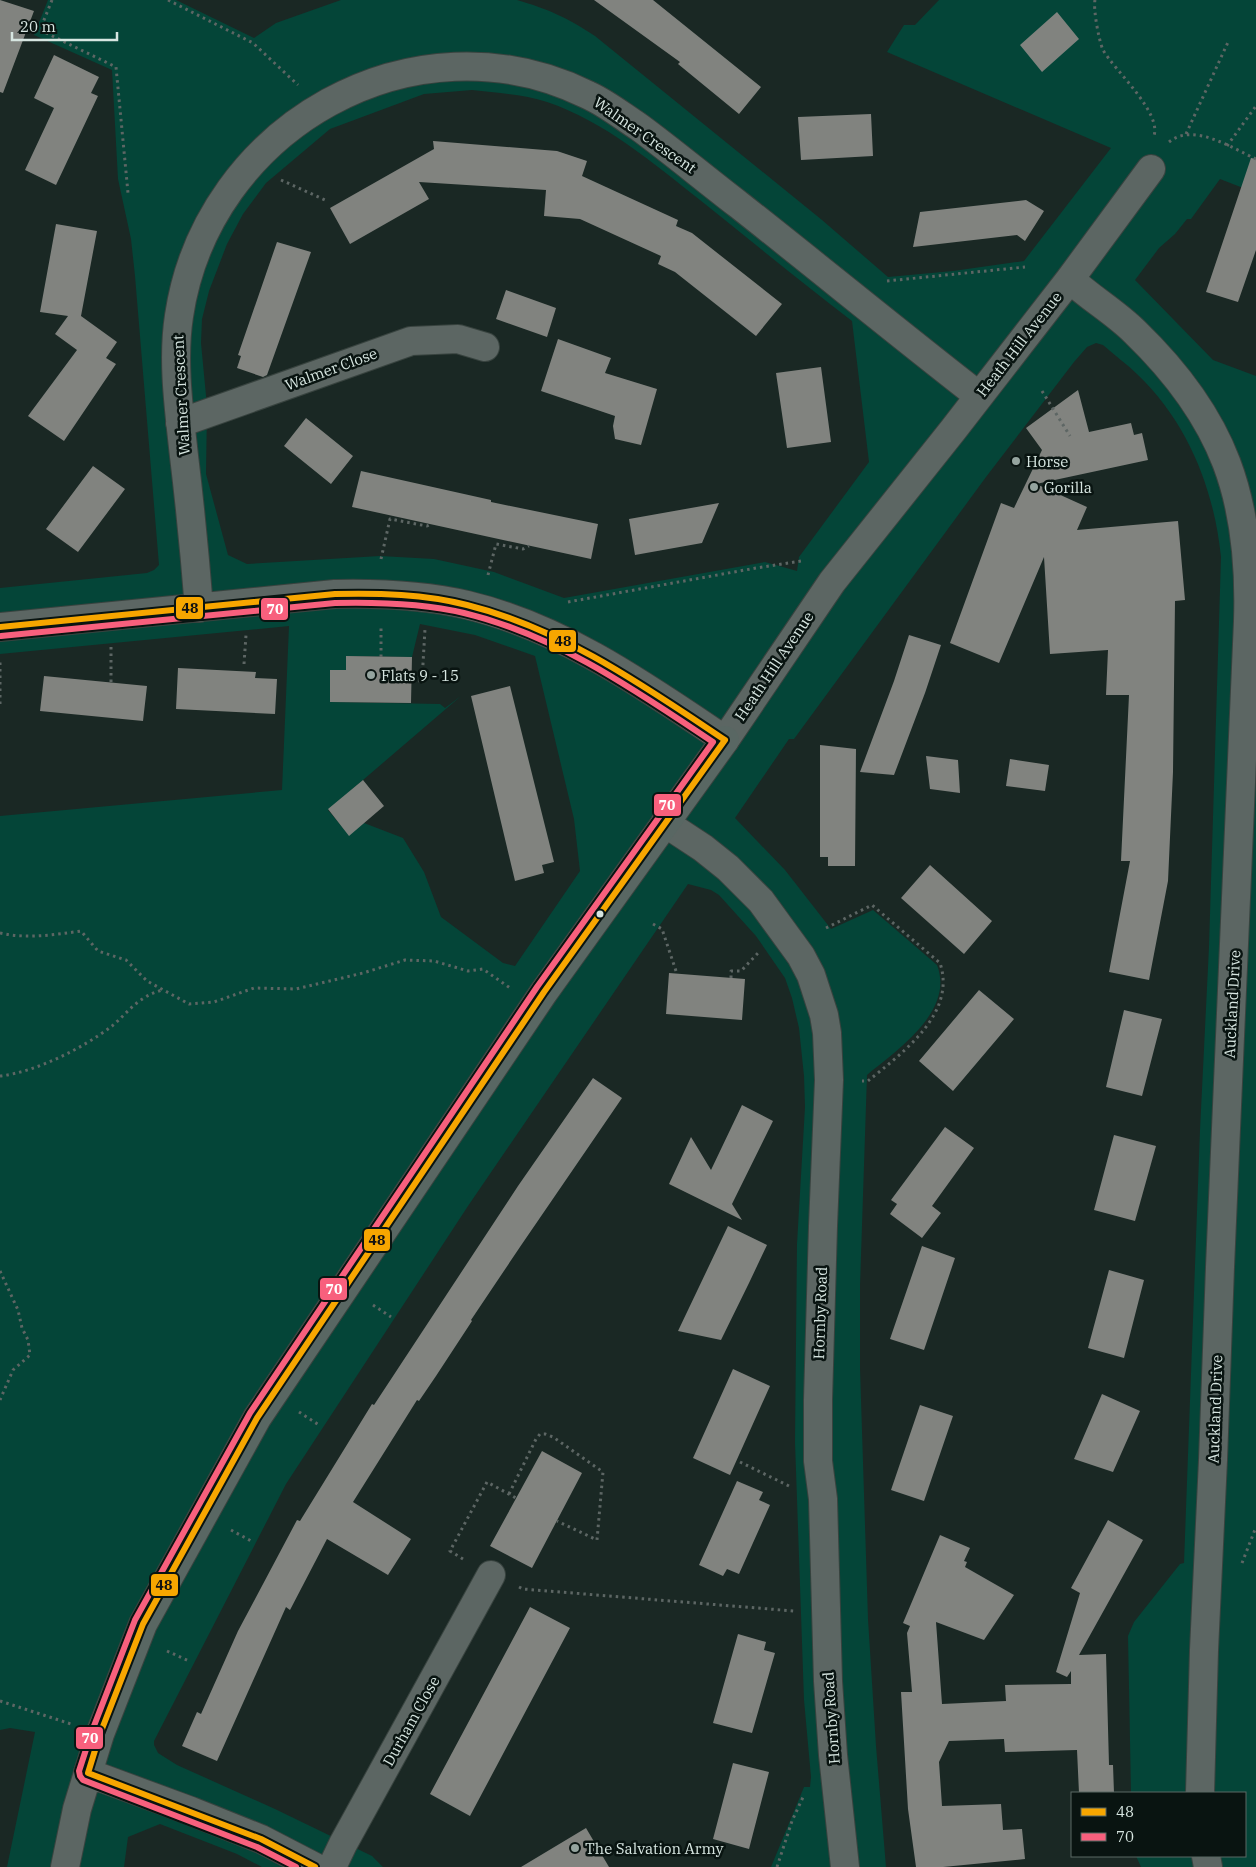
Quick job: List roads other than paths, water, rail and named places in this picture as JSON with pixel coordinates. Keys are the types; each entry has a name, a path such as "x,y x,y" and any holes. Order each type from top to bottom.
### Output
{"street":[{"name":"Walmer Crescent","path":"198,608 180,423 177,334 183,291 195,256 212,220 229,192 254,161 279,137 318,108 364,85 396,75 426,68 461,65 494,67 528,73 560,82 591,96 674,152 979,396"},
{"name":"Heath Hill Avenue","path":"65,1867 77,1809 100,1734 143,1624 257,1418 535,1005 725,740 832,582 1070,279 1150,169"},
{"name":"Auckland Drive","path":"1070,279 1133,330 1179,379 1197,405 1213,432 1227,462 1240,505 1248,557 1248,612 1204,1641 1200,1792"},
{"name":"Walmer Close","path":"180,423 411,340 458,339 485,347"},
{"path":"0,627 335,594 367,593 437,599 467,605 534,628 592,655 640,682 725,740"},
{"name":"Hornby Road","path":"665,823 703,848 728,868 761,901 801,956 811,975 824,1015 827,1033 829,1080 823,1226 818,1461 823,1499 825,1612 833,1755 845,1867"},
{"name":"Durham Close","path":"332,1867 491,1575"},
{"path":"88,1774 191,1811 261,1839 315,1867"}],"place":[{"name":"Horse","path":"1016,461"},
{"name":"Gorilla","path":"1034,487"},
{"name":"Flats 9 - 15","path":"371,675"},
{"name":"The Salvation Army","path":"575,1848"}]}
